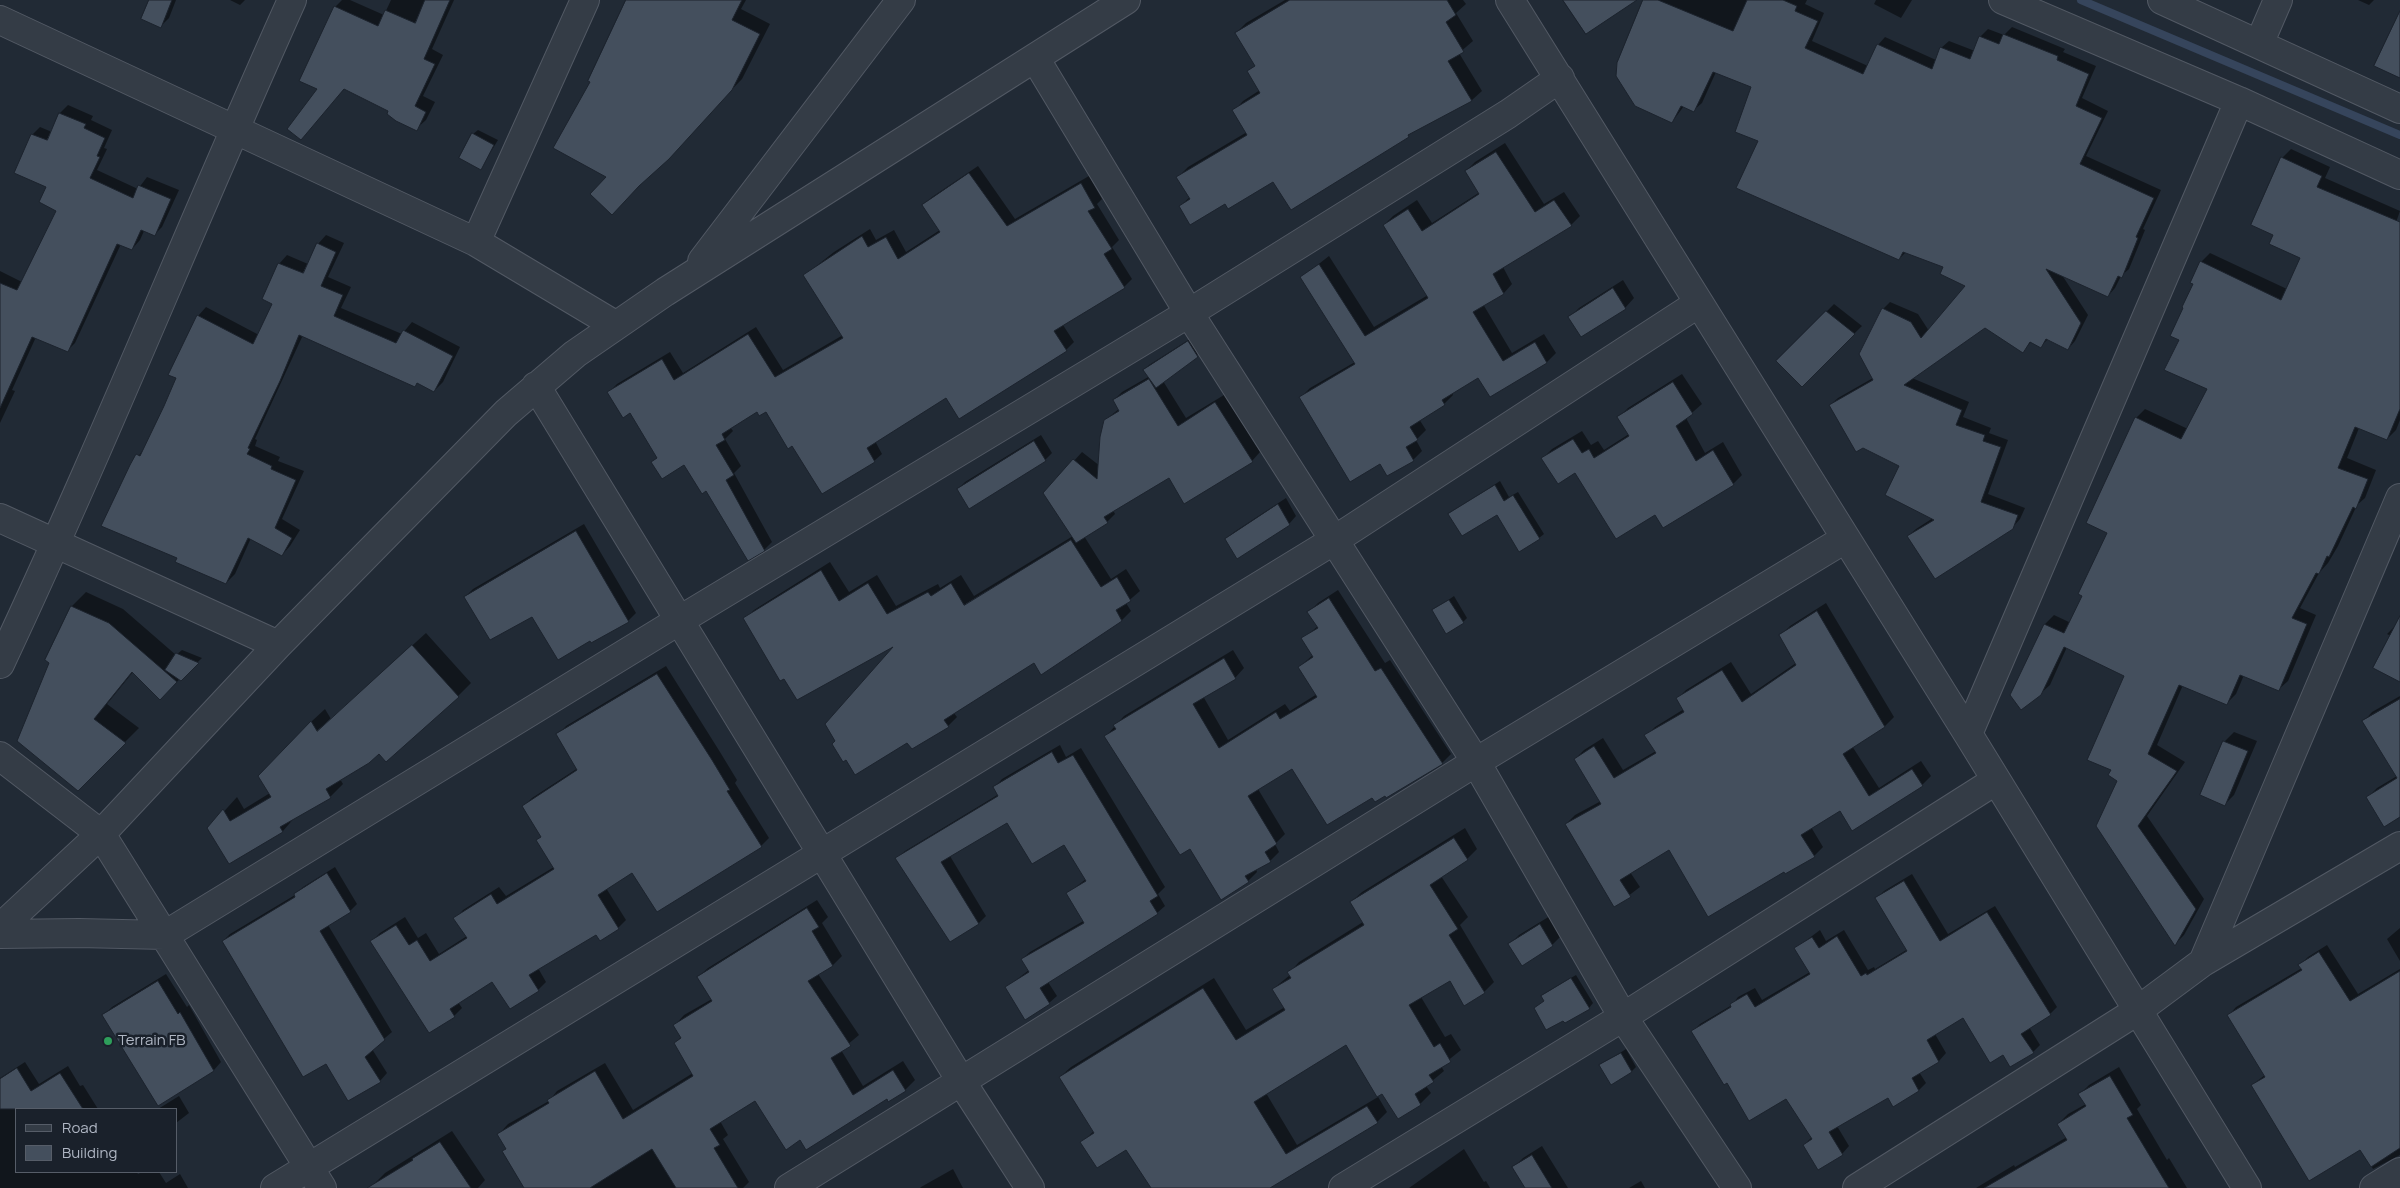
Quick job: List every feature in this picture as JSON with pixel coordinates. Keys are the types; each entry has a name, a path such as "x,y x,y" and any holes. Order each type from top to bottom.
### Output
{"street":[{"path":"0,664 56,544 292,0"},
{"path":"476,242 585,0"},
{"path":"691,275 902,0"},
{"path":"0,928 101,834 278,645 476,441 536,386 615,325 691,275 1126,0"},
{"path":"1510,0 1968,734 1995,781 2247,1188"},
{"path":"2003,0 2239,100 2400,175"},
{"path":"2162,0 2400,109"},
{"path":"2259,44 2278,0"},
{"path":"0,20 476,242 615,325"},
{"path":"1035,58 1189,313 1476,762 1623,1017 1737,1188"},
{"path":"0,934 165,935 680,620 1189,313 1508,114 1560,78"},
{"path":"1968,734 2239,100"},
{"path":"275,1188 316,1178 820,853 1333,541 1699,303"},
{"path":"536,386 961,1082 1030,1188"},
{"path":"2203,962 2400,498"},
{"path":"0,518 278,645"},
{"path":"789,1188 1476,762 1845,539"},
{"path":"0,756 101,834 316,1178"},
{"path":"1343,1188 1623,1017 1995,781"},
{"path":"1857,1188 2137,1012 2203,962 2400,846"},
{"path":"2374,1188 2400,1172"}],"building":[{"path":"149,0 172,0 161,28 141,19"},
{"path":"425,0 450,0 424,59 435,64 415,106 426,112 417,131 396,121 387,114 388,111 344,89 301,140 287,129 317,89 299,81 334,6 378,26 385,10 415,23"},
{"path":"626,0 742,0 732,20 760,34 732,90 669,159 639,186 612,215 590,194 606,177 553,148 590,82 588,81"},
{"path":"1290,0 1447,0 1456,15 1446,22 1464,52 1448,61 1472,101 1408,135 1409,137 1291,210 1273,182 1228,209 1225,204 1190,225 1179,206 1190,199 1176,177 1247,135 1232,110 1260,93 1247,71 1255,66 1235,33"},
{"path":"1563,0 1637,0 1586,34"},
{"path":"1643,0 1658,0 1733,31 1747,0 1783,0 1797,6 1795,11 1818,21 1805,48 1863,74 1877,44 1932,69 1940,47 1970,59 1979,36 1999,44 2003,34 2058,56 2057,60 2089,74 2076,106 2102,118 2080,164 2154,198 2136,237 2138,238 2122,278 2118,276 2108,297 2046,269 2081,323 2068,350 2046,339 2041,348 2030,342 2023,353 1985,328 1904,385 1962,410 1956,425 1985,435 1983,441 2001,447 1981,502 2018,515 2013,529 1935,579 1907,536 1934,520 1885,495 1899,466 1863,448 1856,452 1829,405 1873,380 1859,354 1882,308 1911,322 1921,338 1965,286 1940,274 1943,267 1903,252 1899,260 1736,188 1758,141 1735,132 1751,87 1713,72 1694,112 1681,106 1672,123 1635,106 1616,76 1617,63"},
{"path":"2400,11 2400,78 2374,66"},
{"path":"59,113 86,124 84,128 105,138 97,156 100,157 90,178 133,198 138,185 171,199 155,236 141,230 132,250 117,244 68,352 32,337 0,408 0,283 17,290 56,211 39,202 46,187 14,173 31,134 47,140"},
{"path":"472,133 494,145 481,170 459,158"},
{"path":"1496,152 1535,212 1554,200 1572,226 1493,274 1504,294 1473,312 1503,361 1535,342 1547,363 1490,397 1478,378 1442,400 1445,405 1410,427 1418,440 1406,447 1414,461 1387,476 1380,464 1350,482 1299,397 1355,364 1300,277 1319,264 1365,336 1428,298 1383,225 1408,209 1422,231 1479,194 1465,171"},
{"path":"2281,157 2322,176 2317,187 2400,222 2400,409 2387,440 2355,427 2338,468 2368,479 2356,509 2353,507 2329,557 2327,556 2319,574 2316,573 2292,618 2307,624 2279,691 2240,675 2227,705 2179,685 2148,754 2177,771 2138,826 2196,909 2175,946 2096,826 2117,781 2108,775 2111,770 2087,760 2124,676 2064,647 2041,695 2021,710 2010,695 2044,624 2064,633 2082,596 2078,594 2107,533 2086,523 2135,417 2181,439 2207,389 2164,370 2179,340 2170,336 2193,284 2190,283 2200,261 2281,300 2300,258 2269,244 2273,235 2251,225"},
{"path":"969,173 1007,226 1081,183 1095,208 1088,211 1112,249 1104,254 1125,288 1054,331 1067,351 959,419 946,398 867,448 875,462 822,494 792,446 788,449 766,412 759,416 757,412 722,434 725,440 716,445 734,475 726,480 765,551 748,561 706,491 702,494 684,465 662,479 651,462 657,458 630,413 623,418 607,392 662,359 674,380 748,334 775,377 843,338 803,275 862,236 868,247 886,237 898,259 940,232 922,205"},
{"path":"317,243 336,252 321,286 343,295 334,316 396,343 403,330 453,356 434,392 417,383 415,387 299,335 247,454 272,466 271,469 296,480 275,528 292,538 282,556 248,538 226,584 175,562 177,558 101,526 130,465 136,454 140,456 164,406 176,378 168,375 197,315 253,344 272,304 262,299 278,263 303,273"},
{"path":"1613,288 1626,309 1581,337 1568,317"},
{"path":"1826,311 1855,334 1802,387 1776,361"},
{"path":"1188,341 1198,357 1156,388 1143,370"},
{"path":"1149,379 1178,426 1215,402 1253,462 1184,504 1169,478 1104,517 1108,523 1076,543 1043,493 1073,459 1097,479 1100,437 1104,420 1119,411 1113,400"},
{"path":"1673,382 1693,414 1676,426 1696,461 1713,450 1734,485 1663,528 1655,515 1616,539 1575,473 1558,484 1541,458 1573,439 1582,453 1589,449 1594,458 1629,436 1617,417"},
{"path":"1034,441 1046,461 969,509 957,489"},
{"path":"1495,485 1504,501 1513,495 1540,539 1519,552 1497,515 1462,536 1448,514"},
{"path":"1278,504 1290,525 1237,559 1225,539"},
{"path":"576,531 629,622 591,643 590,641 558,660 532,617 490,640 464,597"},
{"path":"1071,540 1101,587 1117,577 1131,601 1116,610 1122,621 1041,675 1034,663 944,720 949,727 912,749 907,743 855,775 846,760 843,762 832,744 835,741 825,724 893,647 797,700 784,679 780,681 743,618 821,570 839,601 868,583 887,614 928,592 931,596 951,583 964,605"},
{"path":"1329,598 1375,671 1381,668 1443,764 1386,798 1385,796 1375,802 1372,798 1327,825 1292,769 1248,796 1277,844 1265,852 1271,862 1245,876 1249,882 1221,900 1190,849 1180,855 1104,736 1116,729 1113,725 1224,658 1236,679 1193,704 1219,748 1276,712 1280,719 1317,697 1298,667 1313,657 1301,638 1318,628 1307,612"},
{"path":"1449,600 1464,623 1446,634 1432,610"},
{"path":"71,606 109,623 177,682 160,700 132,672 94,719 126,743 78,791 17,741 49,663 45,660"},
{"path":"1817,611 1885,727 1843,754 1869,796 1912,769 1923,786 1852,831 1840,811 1801,835 1815,857 1785,874 1784,872 1708,917 1669,850 1620,880 1631,897 1614,907 1565,824 1601,804 1574,759 1594,746 1614,778 1656,753 1644,735 1684,712 1676,698 1722,670 1742,702 1796,665 1779,635"},
{"path":"2400,616 2400,682 2373,668"},
{"path":"412,645 459,697 386,762 379,754 369,763 326,789 331,798 280,827 283,832 229,864 207,828 223,809 230,821 271,797 258,776 311,721 317,731"},
{"path":"176,653 199,663 181,681 165,670"},
{"path":"657,674 712,760 730,790 727,791 762,847 657,912 632,873 598,895 619,929 600,941 596,935 529,975 539,991 510,1009 492,982 450,1009 455,1017 429,1033 370,941 396,925 409,945 417,940 430,961 467,938 453,918 491,894 497,904 554,869 536,840 541,837 522,806 577,770 556,734"},
{"path":"2400,699 2400,817 2384,827 2366,797 2397,778 2362,721"},
{"path":"2223,741 2248,751 2225,806 2200,795"},
{"path":"1052,752 1058,763 1073,755 1158,896 1150,901 1158,914 1040,988 1050,1004 1025,1020 1005,987 1029,972 1021,959 1084,923 1066,893 1086,881 1064,845 1032,864 1007,823 941,862 979,924 950,942 895,858 998,796 993,787"},
{"path":"1454,838 1468,860 1430,885 1458,929 1449,935 1485,993 1464,1006 1450,981 1409,1005 1434,1047 1440,1043 1451,1062 1429,1075 1434,1082 1415,1094 1421,1105 1398,1119 1382,1094 1377,1097 1346,1045 1254,1102 1286,1154 1367,1106 1378,1123 1270,1188 1151,1188 1126,1150 1097,1168 1080,1142 1094,1133 1059,1077 1203,988 1236,1040 1285,1010 1272,989 1291,978 1287,972 1364,925 1350,902"},
{"path":"327,873 351,912 320,931 385,1040 365,1057 381,1082 348,1101 326,1064 303,1077 222,941 295,897 294,894"},
{"path":"1904,881 1940,941 1987,912 2051,1015 2021,1034 2034,1053 2010,1067 2003,1055 1990,1063 1963,1018 1927,1040 1939,1062 1912,1078 1919,1091 1893,1107 1888,1098 1829,1132 1843,1155 1818,1170 1803,1145 1812,1139 1786,1099 1749,1121 1727,1083 1724,1085 1691,1031 1731,1007 1730,1004 1747,994 1755,1007 1810,974 1794,948 1812,937 1819,948 1837,936 1861,976 1866,973 1867,975 1907,951 1875,898"},
{"path":"807,908 819,927 812,931 833,966 808,981 851,1046 831,1058 853,1095 893,1070 906,1091 888,1102 887,1099 806,1150 800,1140 786,1150 755,1101 710,1129 720,1145 714,1148 738,1188 676,1188 652,1149 590,1188 524,1188 502,1151 506,1149 497,1134 549,1103 547,1100 595,1071 623,1119 693,1076 674,1043 681,1038 673,1025 712,1001 697,977"},
{"path":"1540,924 1553,946 1522,966 1508,944"},
{"path":"2319,952 2350,1001 2400,971 2400,1148 2371,1167 2360,1150 2309,1181 2251,1085 2265,1077 2227,1015 2302,970 2298,965"},
{"path":"1571,978 1590,1009 1565,1023 1563,1021 1546,1030 1534,1008 1544,1001 1541,996"},
{"path":"158,981 178,1014 180,1012 214,1071 158,1106 102,1015"},
{"path":"1621,1053 1632,1072 1611,1085 1599,1065"},
{"path":"17,1068 31,1091 60,1073 82,1108 0,1109 0,1079"},
{"path":"2110,1076 2133,1115 2127,1118 2169,1188 1984,1188 2067,1140 2057,1124 2086,1106 2078,1094"},
{"path":"440,1142 471,1188 367,1188 413,1160"},
{"path":"1532,1155 1552,1188 1525,1188 1512,1167"}],"waterway":[{"path":"2081,0 2400,135"}],"place":[{"name":"Terrain FB","path":"108,1041"}]}
